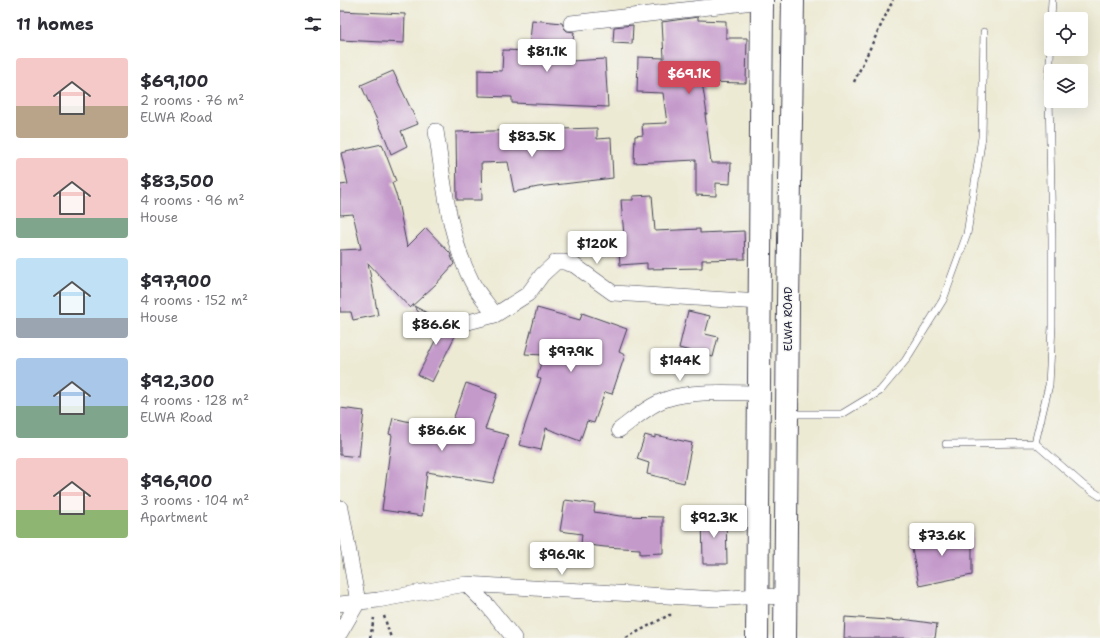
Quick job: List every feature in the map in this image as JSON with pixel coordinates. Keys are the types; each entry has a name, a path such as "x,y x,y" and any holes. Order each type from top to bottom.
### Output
{"main road":[{"name":"ELWA ROAD","path":"785,638 788,303 793,0"},
{"path":"757,638 761,302 762,1"}],"street":[{"path":"571,23 762,1"},
{"path":"436,132 449,216 460,256 473,283 495,315"},
{"path":"457,325 495,315 528,294 542,275 556,262 564,262 574,265 613,293 761,302"},
{"path":"618,430 650,408 667,399 688,394 759,393"},
{"path":"340,633 358,602 341,508"},
{"path":"466,584 488,606 514,638"},
{"path":"340,604 378,600 466,584 717,599 757,596 786,597"}],"lane":[{"path":"1051,12 1052,0"},
{"path":"787,414 842,414 880,391 905,361 943,300 967,234 982,137 984,32"},
{"path":"1035,443 1049,385 1052,326 1049,96 1050,56"},
{"path":"946,444 1035,443 1083,485 1100,496"}],"path":[{"path":"854,82 893,0"},
{"path":"378,600 391,638"},
{"path":"626,638 669,615 676,614"}],"building":[{"path":"340,11 405,14 404,43 340,40"},
{"path":"698,17 698,20 726,21 726,38 747,38 746,83 702,82 707,114 705,114 711,163 731,163 730,184 716,183 716,196 696,195 696,160 634,163 635,136 643,135 642,124 667,123 663,93 637,92 638,57 664,58 662,22"},
{"path":"532,20 562,23 567,31 574,32 571,61 605,59 608,107 512,103 512,97 478,96 478,70 502,71 503,50 529,51"},
{"path":"633,25 632,44 613,43 614,27"},
{"path":"393,71 418,124 401,131 407,146 391,154 361,85"},
{"path":"597,128 597,139 611,138 613,178 538,187 514,192 508,162 481,163 482,200 457,200 456,132"},
{"path":"382,144 396,181 392,183 397,197 407,247 426,228 450,253 454,264 436,284 410,308 368,263 378,315 353,320 351,312 340,312 340,250 361,249 353,214 340,215 340,185 348,184 341,153"},
{"path":"652,195 655,231 700,229 700,233 744,231 745,259 702,260 702,268 647,269 647,263 620,265 618,237 624,236 621,200 633,200 633,196"},
{"path":"414,306 448,324 450,331 456,334 432,382 418,375 437,337"},
{"path":"537,308 580,320 582,313 627,329 619,352 625,355 612,394 605,392 594,423 587,421 580,441 546,428 541,450 519,445 541,379 537,378 543,355 525,354"},
{"path":"688,311 710,316 705,334 718,337 713,357 679,348"},
{"path":"466,383 497,394 485,429 508,435 493,483 427,472 422,516 382,510 392,435 389,434 393,418 449,431"},
{"path":"340,408 364,411 359,457 340,455"},
{"path":"645,435 655,438 655,435 692,443 684,483 647,474 649,463 637,459"},
{"path":"565,500 595,504 594,512 620,516 663,517 663,553 640,554 640,549 581,544 582,534 560,531"},
{"path":"702,514 726,514 727,564 703,564"},
{"path":"949,531 952,534 972,533 972,575 919,586 910,538"},
{"path":"845,617 902,621 902,619 937,624 935,638 844,638"}]}
